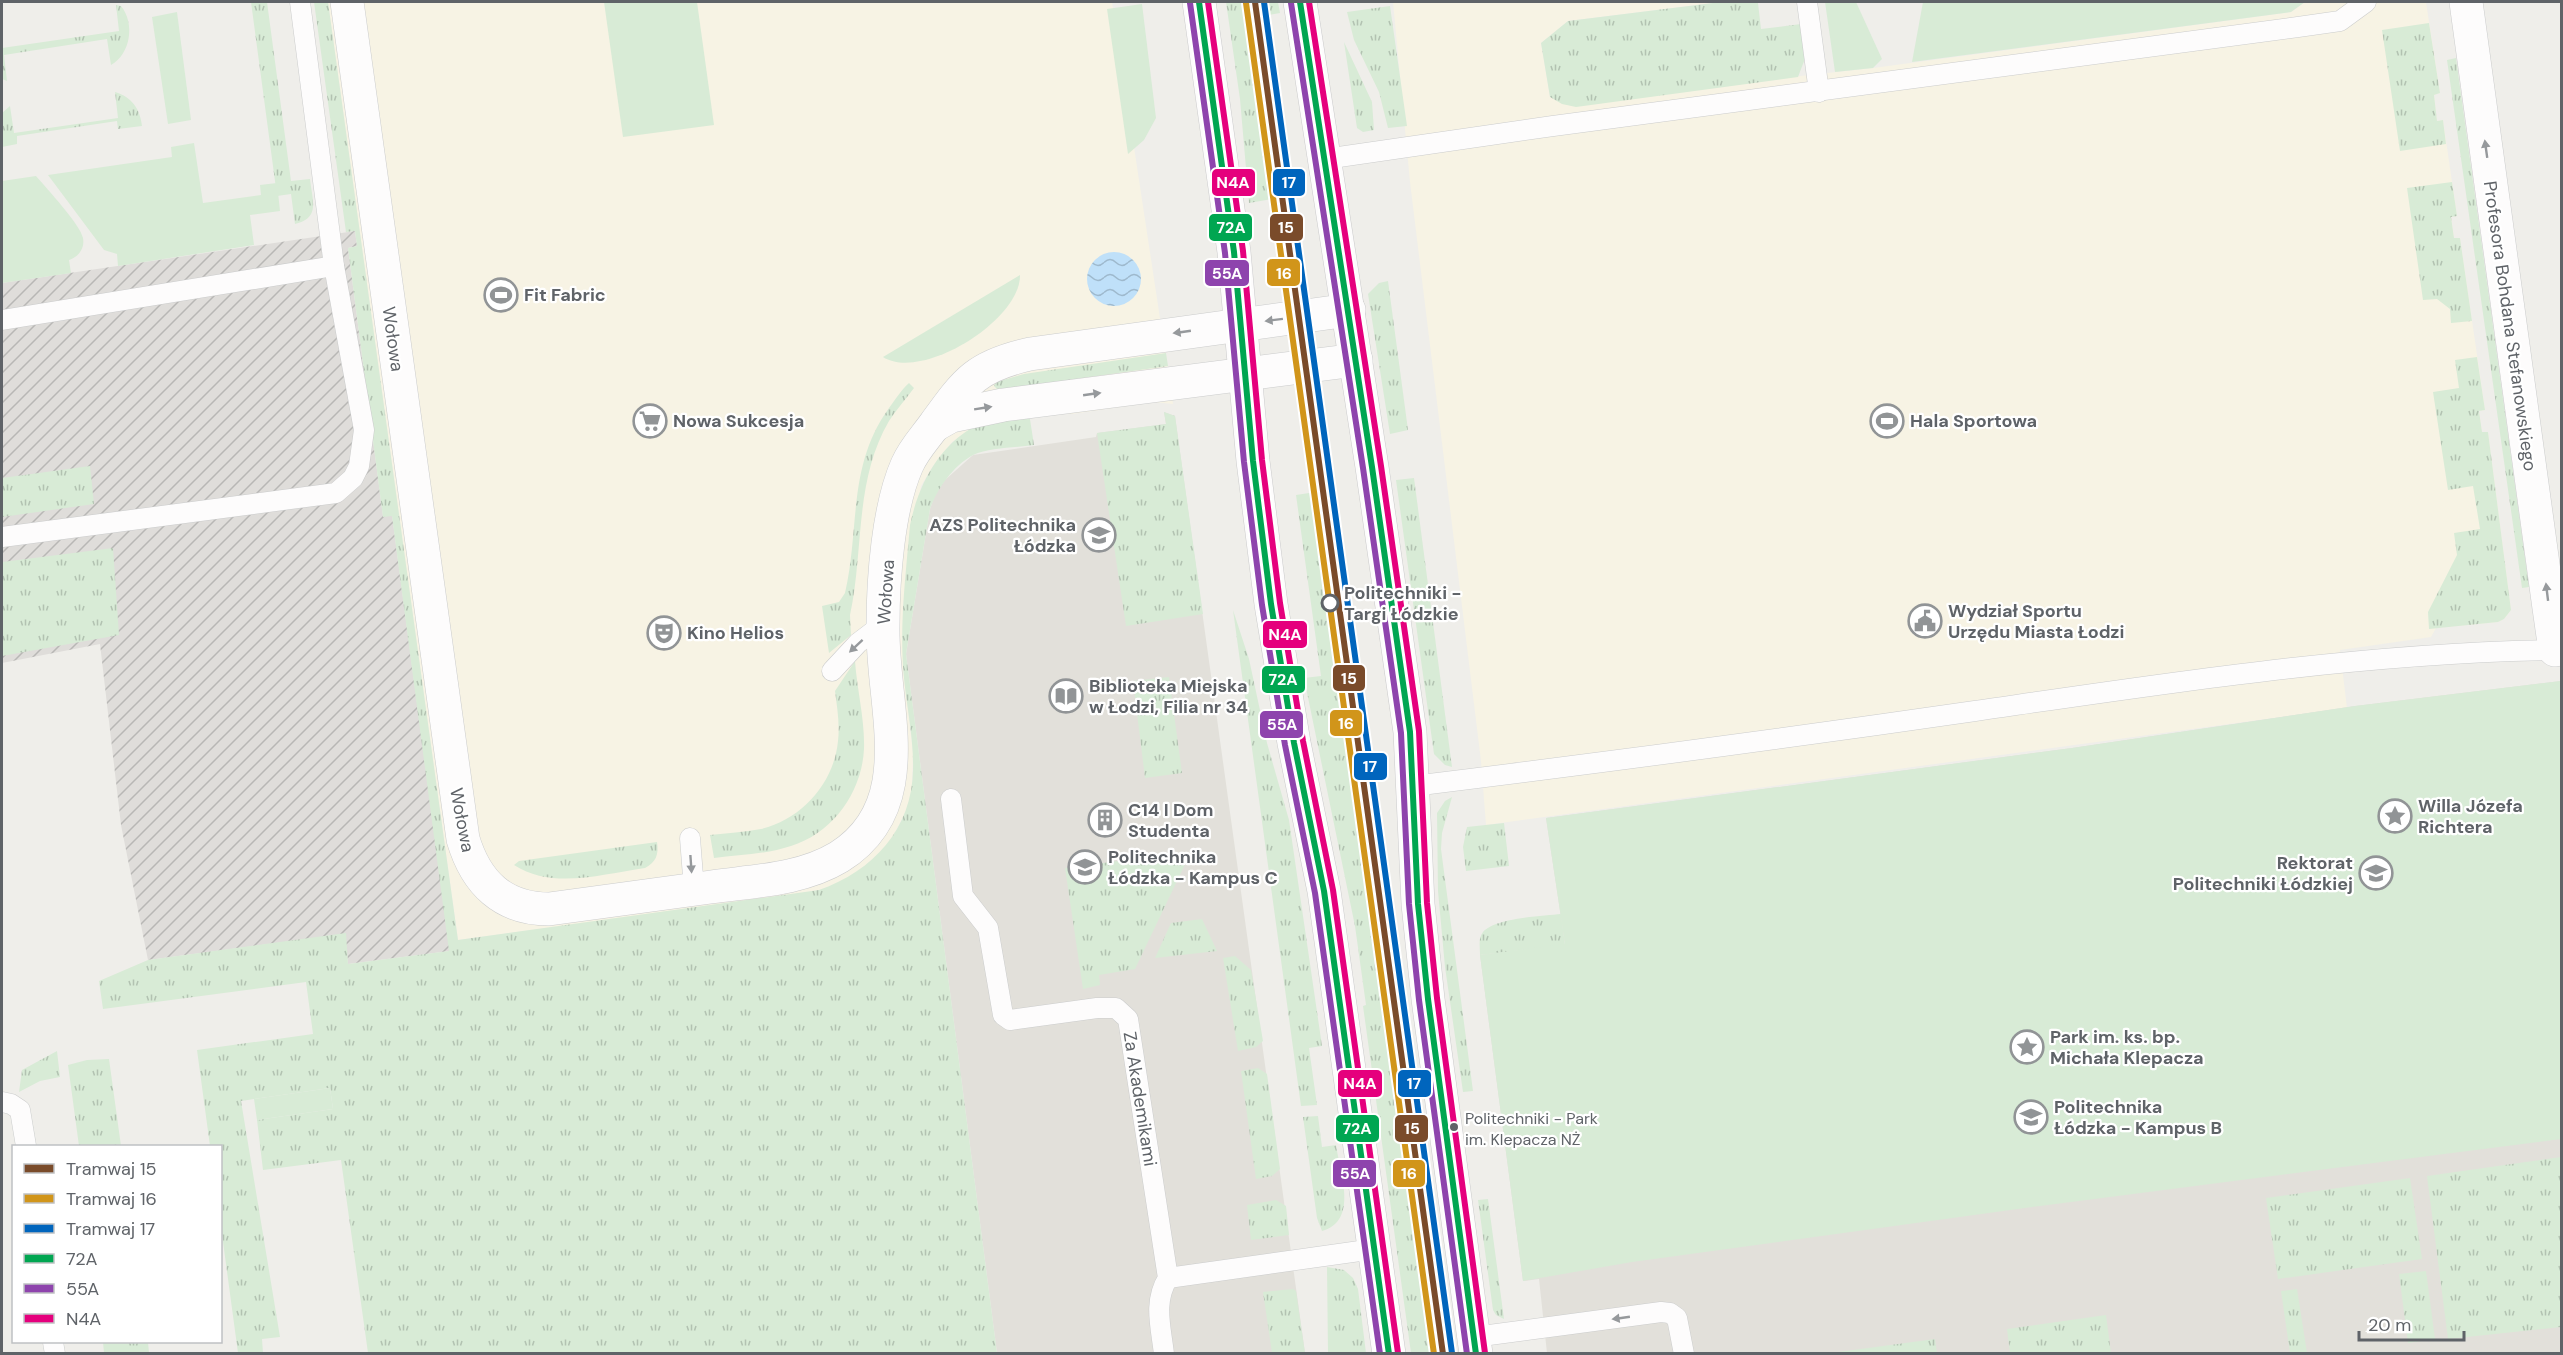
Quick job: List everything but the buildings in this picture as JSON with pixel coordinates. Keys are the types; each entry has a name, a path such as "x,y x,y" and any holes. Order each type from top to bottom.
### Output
{"street":[{"name":"Wołowa","path":"347,2 460,824 468,855 478,874 504,898 520,906 549,909 784,877 822,866 851,848 872,825 887,795 892,767 883,624 889,546 897,494 913,453 935,425 951,399 976,375 1000,361 1030,354 1349,310"},
{"path":"1199,2 1234,252 1257,500 1271,604 1294,743 1324,891 1389,1353"},
{"path":"1300,2 1349,310 1410,732 1418,904 1428,999 1475,1346"},
{"name":"Profesora Bohdana Stefanowskiego","path":"2466,2 2558,650"},
{"name":"Wołowa","path":"935,425 951,416 974,409 1356,360"}],"lane":[{"path":"2,537 336,493 353,478 359,466 364,430 334,266 300,2"},
{"path":"1807,2 1819,92"},
{"path":"1325,159 2340,21 2366,2"},
{"path":"2,320 334,266"},
{"path":"832,671 858,643 883,624"},
{"path":"1413,786 1684,752 2293,667 2438,655 2558,650"},
{"name":"Za Akademikami","path":"951,799 963,896 988,928 1003,1015 1010,1020 1097,1008 1116,1008 1128,1019 1168,1278 1162,1287 1158,1304 1164,1353"},
{"path":"690,838 694,889"},
{"path":"2,1102 11,1104 20,1110 26,1145"},
{"path":"1168,1278 1374,1249"},
{"path":"1475,1346 1661,1312 1670,1313 1677,1318 1684,1353"}],"shaded area":[{"name":"Nowa Sukcesja","path":"328,2 1112,2 1173,404 1154,402 1072,414 1029,413 985,421 952,442 933,466 921,486 903,606 903,668 913,753 912,790 907,809 889,844 858,872 840,883 819,890 786,896 458,940"},
{"path":"1393,2 1721,2 1568,21 1541,43 1550,97 1746,82 1873,68 2291,12 2305,2 2426,2 2440,93 2434,95 2437,121 2443,120 2457,216 2451,217 2454,238 2460,238 2485,410 2479,411 2482,432 2488,432 2511,610 2504,619 2498,622 2436,628 2431,637 2340,650 2347,708 1486,825 1481,761 1410,182"},
{"path":"355,231 357,246 348,248 383,516 392,515 450,951 348,964 345,934 148,960 121,825 100,644 2,663 2,283"},
{"name":"Politechnika Łódzka - Kampus C","path":"1164,412 1175,416 1305,1353 997,1353 906,654 930,509 936,492 945,480 973,455 1096,437 1097,433 1166,424"},
{"name":"Park im. ks. bp. Michała Klepacza","path":"2561,681 2561,1353 1547,1353 1539,1279 1523,1281 1480,955 1565,944 1546,818 2072,748 2355,706"}],"green space":[{"path":"251,2 267,2 291,181 310,179 312,213 303,221 295,224 291,194 277,196"},
{"path":"314,2 328,2 458,940 819,890 839,882 872,859 897,829 911,791 913,757 904,679 902,631 910,525 919,493 934,464 955,440 968,430 988,420 1029,413 1034,445 995,449 973,455 952,472 937,494 930,509 906,654 997,1353 368,1353 341,1160 263,1170 257,1120 333,1109 330,1088 241,1101 280,1337 262,1339 263,1353 238,1353 222,1234 222,1145 210,1145 197,1050 313,1034 306,982 103,1009 99,981 148,960 346,933 348,964 449,951 392,516 383,517 348,248 357,246 355,231 346,232"},
{"path":"604,2 697,2 714,125 623,137"},
{"path":"1226,2 1278,2 1280,13 1263,16 1289,196 1249,203 1240,99"},
{"path":"1721,2 1769,2 1758,3 1761,29 1801,24 1806,56 1798,77 1576,107 1562,104 1550,97 1541,43 1568,21"},
{"path":"1825,2 1856,2 1882,59 1873,68 1835,72"},
{"path":"1923,2 2305,2 2291,12 1912,62"},
{"path":"1142,4 1156,118 1144,140 1128,154 1107,9"},
{"path":"116,5 121,6 125,13 129,38 123,54 111,65 107,39 4,55 7,81 2,79 2,48 119,31"},
{"path":"1390,6 1407,126 1388,128 1379,92 1354,40 1347,12"},
{"path":"177,12 191,120 168,124 152,17"},
{"path":"2429,23 2440,93 2434,95 2437,121 2443,120 2446,144 2400,151 2382,30"},
{"path":"1344,42 1372,102 1374,130 1363,132 1357,128"},
{"path":"2456,58 2529,587 2522,588 2447,60"},
{"path":"115,92 134,104 142,126 118,129 117,121 17,136 17,144 2,147 2,113 10,106 14,133 118,118"},
{"path":"194,143 203,203 261,195 260,185 277,183 280,211 250,215 254,245 118,266 117,254 104,250 48,175 172,157 171,147"},
{"path":"36,176 76,224 83,238 83,246 78,255 69,260 71,273 2,283 2,181"},
{"path":"2452,182 2457,216 2451,217 2454,238 2460,238 2472,321 2451,323 2450,309 2437,299 2423,300 2407,188"},
{"path":"1020,275 1016,292 1004,310 987,327 966,342 944,354 921,361 900,362 883,357"},
{"path":"1388,281 1408,430 1390,434 1368,294 1379,283"},
{"path":"1166,353 1168,366 998,390 994,386 996,382 1024,374"},
{"path":"2477,357 2485,410 2479,411 2482,432 2488,432 2511,610 2504,619 2498,622 2429,629 2428,612 2457,555 2454,533 2480,529 2473,486 2448,490 2433,392 2459,388 2455,360"},
{"path":"909,383 914,388 889,421 870,468 850,615 851,635 829,653 822,606 839,602 845,593 857,498 867,452 889,408"},
{"path":"1164,412 1175,416 1203,614 1126,626 1097,433 1166,424"},
{"path":"90,466 94,504 2,517 2,478"},
{"path":"1414,478 1452,767 1445,765 1434,754 1396,480"},
{"path":"1335,489 1369,730 1400,998 1403,998 1453,1353 1411,1353 1363,1006 1366,1005 1355,926 1304,678 1321,676 1296,495"},
{"path":"113,548 119,635 2,656 2,562"},
{"path":"1233,610 1249,659 1267,743 1289,820 1322,1046 1309,1048 1317,1105 1301,1106"},
{"path":"855,661 864,749 858,780 842,809 820,831 791,846 763,853 714,858 710,835 761,829 776,824 802,808 823,785 830,771 838,741 835,691"},
{"path":"1169,677 1182,773 1145,778 1133,681"},
{"name":"Park im. ks. bp. Michała Klepacza","path":"2561,681 2561,1139 2040,1206 1632,1262 1523,1281 1480,955 1565,944 1546,818 2072,748 2355,706"},
{"path":"1452,797 1442,833 1441,849 1473,1091 1463,1092 1445,967 1438,891 1437,813 1445,801"},
{"path":"1504,823 1509,866 1466,871 1463,847 1467,827"},
{"path":"657,842 656,858 649,866 612,874 561,879 529,873 514,865 519,861"},
{"path":"1187,852 1188,858 1135,969 1099,975 1100,985 1083,989 1065,868"},
{"path":"1561,914 1565,945 1480,955 1480,937 1489,927 1519,918"},
{"path":"1202,919 1217,951 1155,958 1171,923"},
{"path":"1235,956 1251,970 1263,1041 1256,1047 1238,1051 1223,958"},
{"path":"57,1051 60,1077 40,1081 19,1092 22,1070"},
{"path":"109,1059 121,1145 79,1145 68,1065 87,1060"},
{"path":"1258,1068 1267,1074 1280,1169 1272,1176 1256,1179 1241,1071"},
{"path":"330,1088 333,1109 257,1120 254,1099"},
{"path":"1318,1116 1322,1147 1336,1145 1344,1195 1344,1207 1340,1217 1333,1226 1322,1231 1317,1218 1303,1117"},
{"path":"2561,1157 2561,1327 2448,1339 2427,1176"},
{"path":"2410,1178 2422,1259 2278,1279 2266,1198"},
{"path":"1488,1199 1504,1319 1496,1315 1493,1310 1478,1200"},
{"path":"1276,1200 1286,1206 1289,1235 1251,1240 1247,1205"},
{"path":"1327,1267 1344,1270 1353,1278 1358,1289 1366,1353 1328,1353"},
{"path":"2426,1271 2435,1339 2408,1343 2399,1274"},
{"path":"1293,1289 1296,1291 1305,1353 1272,1353 1263,1292"},
{"path":"2297,1289 2307,1353 2290,1353 2281,1291"},
{"path":"2106,1315 2111,1353 2010,1353 2007,1329"},
{"path":"1935,1339 1937,1353 1831,1353"},
{"path":"103,1343 148,1343 149,1353 104,1353"}],"water":[{"path":"1114,252 1124,254 1133,260 1139,269 1141,279 1139,289 1133,298 1124,304 1114,306 1104,304 1095,298 1089,289 1087,279 1089,269 1095,260 1104,254"}],"tram line":[{"name":"15","path":"1255,2 1443,1354"},
{"name":"17","path":"1264,2 1452,1353"},
{"name":"16","path":"1246,3 1434,1354"}],"transit line":[{"name":"72A","path":"1199,2 1234,252 1253,461 1271,604 1294,743 1324,891 1389,1354"},
{"name":"N4A","path":"1208,2 1243,251 1262,460 1280,603 1303,741 1333,890 1398,1353"},
{"name":"72A","path":"1300,2 1372,467 1410,732 1418,904 1428,999 1476,1354"},
{"name":"N4A","path":"1309,2 1381,466 1419,731 1427,903 1437,998 1485,1353"},
{"name":"55A","path":"1190,3 1225,253 1244,462 1262,605 1285,745 1315,893 1380,1354"},
{"name":"55A","path":"1291,3 1363,468 1401,733 1409,904 1419,1000 1467,1354"}],"place":[{"name":"Fit Fabric","path":"501,295"},
{"name":"Nowa Sukcesja","path":"650,421"},
{"name":"Hala Sportowa","path":"1887,421"},
{"name":"AZS Politechnika Łódzka","path":"1099,535"},
{"name":"Politechniki - Targi Łódzkie","path":"1330,603"},
{"name":"Wydział Sportu Urzędu Miasta Łodzi","path":"1925,621"},
{"name":"Kino Helios","path":"664,633"},
{"name":"Biblioteka Miejska w Łodzi, Filia nr 34","path":"1066,696"},
{"name":"Willa Józefa Richtera","path":"2395,816"},
{"name":"C14 I Dom Studenta","path":"1105,820"},
{"name":"Politechnika Łódzka - Kampus C","path":"1085,867"},
{"name":"Rektorat Politechniki Łódzkiej","path":"2376,873"},
{"name":"Park im. ks. bp. Michała Klepacza","path":"2027,1047"},
{"name":"Politechnika Łódzka - Kampus B","path":"2031,1117"},
{"name":"Politechniki - Park im. Klepacza NŻ","path":"1454,1127"}]}
